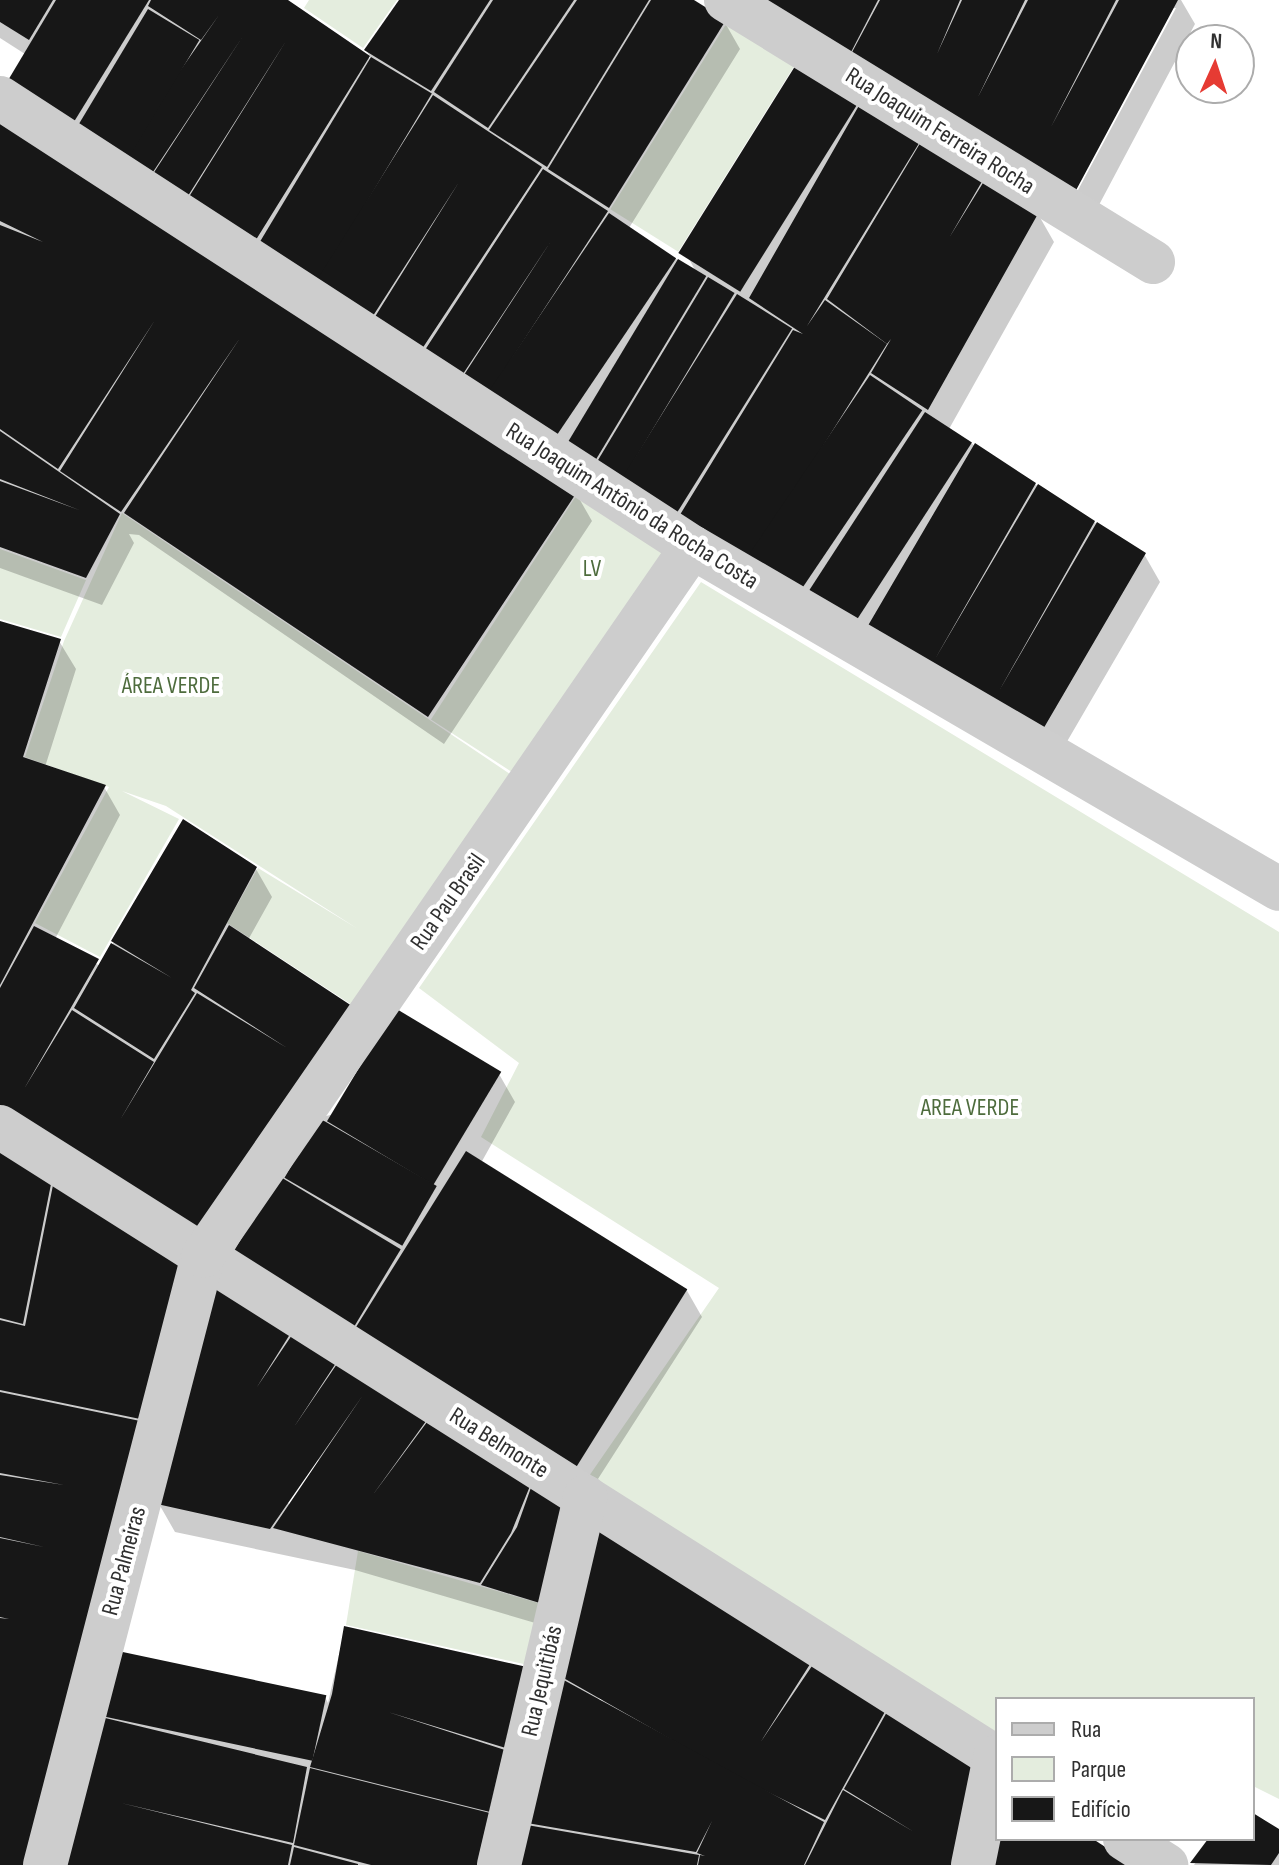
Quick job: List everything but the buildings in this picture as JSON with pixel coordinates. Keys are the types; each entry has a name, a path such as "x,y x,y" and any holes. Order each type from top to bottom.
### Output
{"street":[{"name":"Rua Joaquim Ferreira Rocha","path":"726,0 1153,262"},
{"name":"Rua Joaquim Antônio da Rocha Costa","path":"0,98 692,547 1279,889"},
{"name":"Rua Pau Brasil","path":"203,1256 692,547"},
{"name":"Rua Belmonte","path":"0,1127 995,1757"},
{"name":"Rua Palmeiras","path":"45,1865 203,1256"},
{"name":"Rua Jequitibás","path":"499,1865 585,1497"},
{"path":"973,1865 995,1763"},
{"path":"1128,1841 1166,1865"}],"green space":[{"path":"309,0 397,0 363,48 304,8"},
{"path":"728,21 796,63 678,252 610,209"},
{"name":"LV","path":"578,493 669,552 522,778 431,719"},
{"name":"ÁREA VERDE","path":"122,513 513,776 355,1007 227,923 258,868 358,929 166,806 122,791 179,819 100,957 35,923 109,787 25,757 64,641"},
{"path":"0,549 86,580 61,637 0,619"},
{"name":"AREA VERDE","path":"701,582 1279,932 1279,1799 1255,1787 1255,1697 995,1697 995,1737 589,1476 719,1288 481,1137 519,1063 419,988"},
{"path":"358,1551 542,1604 528,1665 346,1625"}]}
